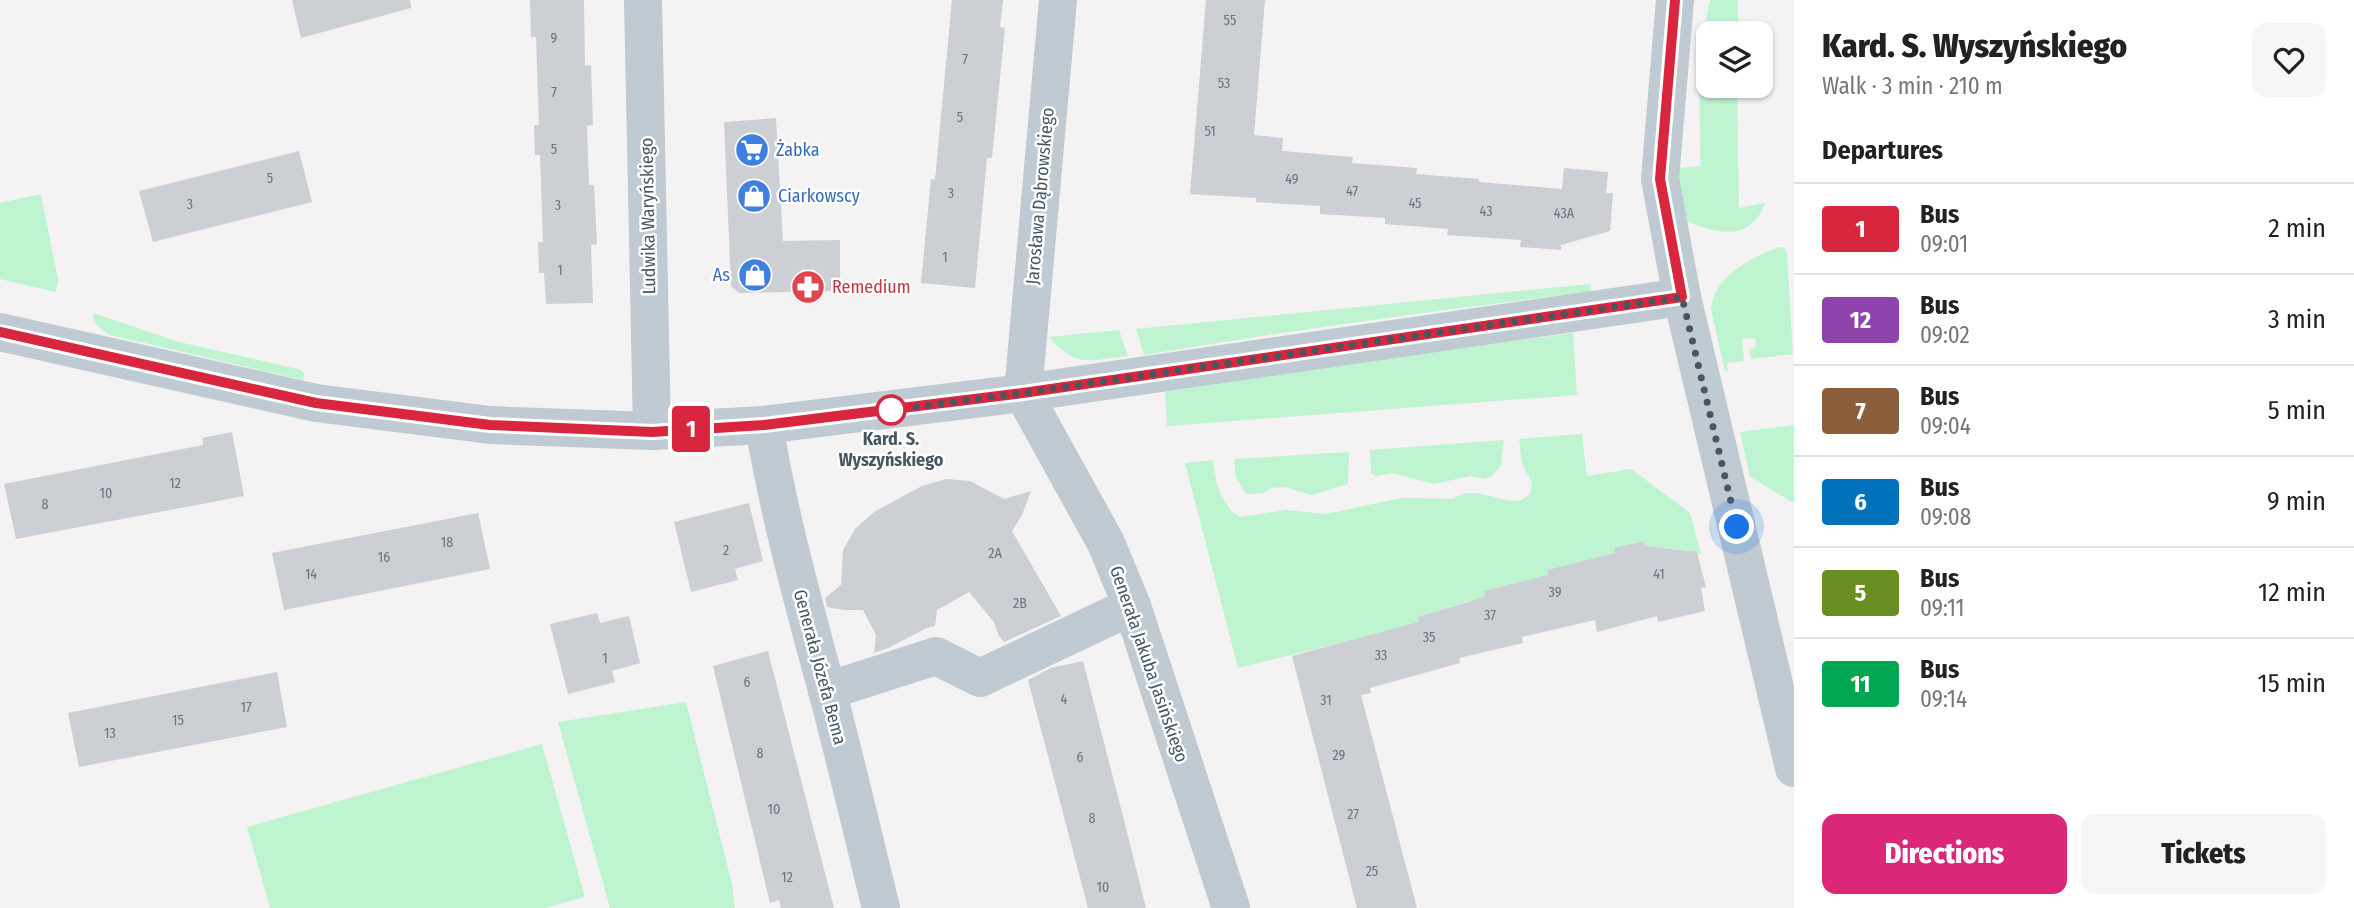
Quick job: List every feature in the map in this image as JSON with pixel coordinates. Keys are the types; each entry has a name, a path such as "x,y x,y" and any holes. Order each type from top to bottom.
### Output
{"street":[{"name":"Ludwika Waryńskiego","path":"643,0 652,432"},
{"name":"Jarosława Dąbrowskiego","path":"1023,393 1058,0"},
{"path":"1675,0 1660,179 1682,297 1794,768"},
{"path":"0,332 316,403 490,425 652,432 764,425 1023,393 1682,297"},
{"name":"Generała Jakuba Jasińskiego","path":"1023,393 1106,543 1132,606 1231,908"},
{"name":"Generała Józefa Bema","path":"764,425 772,474 803,608 827,691 881,908"},
{"path":"827,691 936,656 980,678 1132,606"}],"green space":[{"path":"1710,0 1738,0 1738,21 1706,21"},
{"path":"1700,98 1737,98 1739,208 1765,203 1750,225 1741,230 1719,231 1684,220 1678,168 1701,166"},
{"path":"41,194 58,279 56,292 0,279 0,203"},
{"path":"1779,247 1784,248 1787,253 1793,354 1751,359 1750,349 1755,348 1756,340 1742,339 1744,361 1727,363 1728,371 1725,371 1711,309 1714,297 1726,278 1736,270"},
{"path":"1590,284 1591,292 1367,321 1144,355 1136,329"},
{"path":"93,313 179,342 302,370 303,380 110,335 98,326"},
{"path":"1119,330 1128,356 1094,360 1076,358 1049,337"},
{"path":"1573,333 1577,395 1167,426 1165,392 1378,359"},
{"path":"1794,425 1794,503 1750,477 1740,432"},
{"path":"1582,434 1587,476 1631,469 1690,513 1701,554 1693,556 1691,551 1645,546 1643,541 1615,548 1617,560 1593,559 1547,570 1549,580 1530,580 1484,591 1486,602 1469,601 1418,617 1420,628 1340,643 1238,668 1185,463 1213,460 1222,497 1232,512 1240,517 1286,510 1326,514 1401,498 1453,499 1470,493 1513,501 1521,500 1530,494 1532,483 1522,463 1519,439"},
{"path":"1504,440 1501,465 1493,475 1485,479 1470,476 1434,484 1392,473 1376,476 1371,473 1370,450"},
{"path":"1349,452 1348,484 1311,495 1285,487 1271,488 1264,493 1246,494 1236,477 1234,459"},
{"path":"686,702 732,884 735,908 610,908 558,722"},
{"path":"542,744 585,897 545,908 270,908 247,827"}],"building":[{"path":"292,0 410,0 411,8 301,38"},
{"path":"530,0 584,0 585,66 591,65 593,125 587,126 589,185 594,185 597,244 591,245 593,303 546,304 544,273 539,273 538,242 543,242 540,155 535,155 534,125 539,125 536,37 531,37"},
{"path":"952,0 1003,0 1000,27 1005,28 992,158 987,158 975,288 921,283 931,179 935,180"},
{"path":"1206,0 1265,0 1254,135 1283,138 1282,151 1353,157 1352,163 1417,168 1416,174 1479,179 1479,182 1562,189 1564,168 1608,172 1606,193 1613,193 1610,231 1561,245 1561,250 1520,247 1521,240 1447,235 1448,229 1385,224 1385,218 1320,214 1320,206 1190,194"},
{"path":"776,118 783,241 840,240 840,291 739,293 731,286 724,122"},
{"path":"299,151 312,202 153,242 139,191"},
{"path":"232,432 244,496 16,539 4,484 203,445 202,438"},
{"path":"946,479 970,481 1004,499 1031,491 1022,515 1012,531 1061,616 1004,642 994,622 969,592 937,610 935,626 874,653 876,635 863,610 827,607 825,598 841,585 843,550 855,529 874,512 922,486"},
{"path":"749,503 763,561 735,569 738,580 691,592 674,522"},
{"path":"478,513 490,569 284,610 272,553"},
{"path":"1644,541 1645,546 1697,552 1706,587 1701,588 1705,611 1658,622 1657,616 1597,632 1595,620 1522,637 1523,643 1459,658 1460,663 1370,688 1371,693 1361,695 1417,908 1357,908 1292,656 1419,622 1417,617 1485,597 1484,591 1548,575 1547,570 1615,553 1614,548"},
{"path":"597,613 600,623 629,616 640,663 612,671 615,682 568,694 550,624"},
{"path":"768,651 834,908 781,908 779,900 770,903 713,666"},
{"path":"1083,661 1146,908 1088,908 1028,680 1051,668"},
{"path":"277,672 287,727 79,767 68,713"}],"bus line":[{"name":"1","path":"0,332 72,346 316,403 490,425 652,432 764,425 1023,393 1682,297 1660,179 1675,0"}],"place":[{"name":"Żabka","path":"752,150"},
{"name":"Ciarkowscy","path":"754,196"},
{"name":"As","path":"755,275"},
{"name":"Remedium","path":"808,287"},
{"name":"Kard. S. Wyszyńskiego","path":"891,410"}],"route":[{"path":"891,410 1682,297 1737,527"}]}
